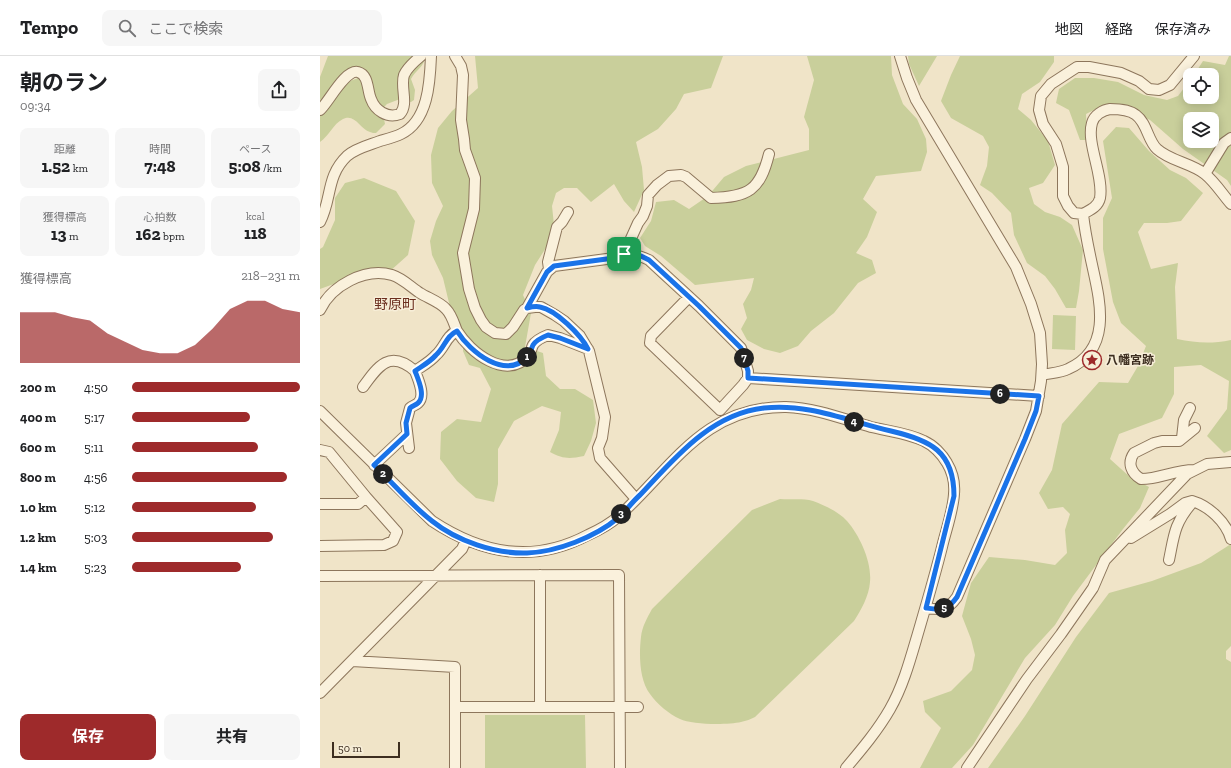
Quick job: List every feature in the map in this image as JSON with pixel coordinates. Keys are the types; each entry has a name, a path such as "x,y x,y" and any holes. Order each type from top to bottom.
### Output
{"street":[{"path":"320,110 327,103 343,79 351,73 357,72 366,80 372,101 382,112 390,116 400,114 404,109 403,82 405,72 420,56"},
{"path":"320,222 333,175 348,155 362,148 400,135 414,124 421,114 428,92 431,56"},
{"path":"455,56 461,66 463,75 461,120 465,150 475,178 474,209 463,253 469,289 475,308 486,327 495,333 506,334 527,308 550,269 560,264 614,258 624,254 641,256 649,260 741,348 748,371 748,378 743,386 720,410"},
{"path":"900,56 916,100 1016,267 1032,304 1040,333 1042,375 1036,411 957,597 951,606 941,610 926,608"},
{"path":"1194,56 1170,85 1159,90 1149,89 1138,81 1121,73 1089,67 1077,67 1051,84 1041,96 1039,110 1043,124 1056,144 1063,167 1063,196 1068,206 1074,213 1083,214 1096,207 1100,199 1100,181 1092,140 1092,123 1094,118 1108,109 1116,109 1135,114 1140,118 1156,149 1205,174 1231,204"},
{"path":"1205,174 1224,143 1231,138"},
{"path":"624,254 638,223 643,216 648,195 668,176 681,175 686,177 711,198 732,196 750,190 759,183 766,168 770,154"},
{"path":"550,269 548,262 557,227 568,212"},
{"path":"1042,375 1064,370 1078,363 1093,347 1099,333 1101,314 1083,214"},
{"path":"320,310 329,296 348,281 373,274 386,274 397,277 420,293 446,308 460,336 474,350 486,359 500,366 513,366 519,363 529,355 536,341 548,335 588,349"},
{"path":"689,297 651,336 650,343 720,410 725,420"},
{"path":"527,308 541,307 555,315 580,336 588,349 605,417 602,438 598,448 600,458 636,499"},
{"path":"415,371 436,356 450,335 457,331"},
{"path":"363,388 373,373 384,362 396,361 407,365 415,371 421,390 421,399 417,404 410,408 406,423 409,448"},
{"path":"748,378 1039,396"},
{"path":"320,411 432,522 466,540 498,550 527,553 554,548 579,540 601,529 618,517 686,447 703,433 725,420 745,412 763,408 786,407 806,409 906,435 924,441 936,449 946,461 951,471 954,481 954,496 926,608 905,675 891,708 870,741 846,768"},
{"path":"1182,438 1184,420 1190,408"},
{"path":"1194,470 1181,470 1156,478 1141,479 1132,470 1131,462 1134,453 1154,443 1162,441 1179,441 1195,428"},
{"path":"374,465 407,434"},
{"path":"320,450 329,452 395,529 396,534 393,541 384,545 320,546"},
{"path":"967,768 1027,679 1093,588 1105,560 1187,474 1207,464 1231,462"},
{"path":"320,504 358,504 366,497"},
{"path":"1121,544 1192,500"},
{"path":"1192,500 1222,520 1228,528 1231,539"},
{"path":"1169,560 1177,523 1192,500"},
{"path":"320,693 462,549 466,540"},
{"path":"540,575 540,707"},
{"path":"320,576 619,575 620,768"},
{"path":"352,661 455,667 455,768"},
{"path":"455,707 638,707"}],"green space":[{"path":"328,56 425,56 425,60 411,79 415,90 414,100 411,102 400,99 387,104 382,109 385,124 376,133 366,130 351,118 347,118 336,124 320,142 320,116 343,87 350,81 361,77 363,71 320,100 320,77"},
{"path":"475,56 723,56 711,88 684,94 676,109 658,129 636,142 642,167 644,190 634,212 624,201 614,184 591,202 577,188 564,188 556,193 552,206 554,225 549,243 535,265 523,295 531,313 525,347 543,353 546,376 560,389 575,389 593,400 596,423 591,441 584,456 570,458 559,456 550,452 559,430 561,412 542,406 514,421 498,449 498,484 494,502 476,498 457,481 440,459 441,432 457,419 481,422 491,389 480,368 469,365 463,351 464,335 450,307 443,278 432,255 430,241 436,221 443,206 432,183 431,155 438,128 452,111 478,88"},
{"path":"807,56 891,56 892,75 903,104 917,119 926,139 927,152 921,171 876,176 863,199 877,212 867,237 856,253 872,260 876,273 858,283 834,313 811,331 798,346 780,353 764,349 747,340 741,329 747,318 743,304 751,290 754,278 695,285 661,256 645,246 640,238 651,221 656,202 674,200 689,209 708,196 724,177 746,166 809,150 809,129 804,117 814,80"},
{"path":"908,56 937,56 919,86 909,64"},
{"path":"960,56 1054,56 1054,62 1040,82 1022,94 1018,109 1031,120 1048,141 1055,165 1043,183 1029,188 1034,204 1045,212 1060,217 1072,225 1083,250 1076,308 1066,308 1055,289 1045,276 1027,263 1014,235 1011,213 992,193 980,185 987,166 989,147 983,136 951,118 941,101"},
{"path":"1229,56 1231,56 1231,186 1227,180 1183,149 1150,120 1124,108 1102,106 1086,114 1087,140 1080,140 1069,110 1056,103 1059,89 1075,78 1094,78 1118,82 1144,95 1167,100 1178,96 1183,89 1183,104 1219,104 1219,68 1198,68 1203,61 1225,65"},
{"path":"1116,127 1129,128 1149,151 1170,170 1186,178 1203,193 1181,221 1167,223 1144,223 1138,232 1151,269 1178,263 1175,287 1177,339 1204,342 1231,340 1231,450 1224,453 1207,436 1227,409 1229,381 1201,365 1174,367 1174,394 1162,418 1119,434 1110,459 1130,477 1149,487 1140,508 1073,596 1055,625 1025,658 973,745 952,768 920,768 941,728 925,712 923,701 951,691 972,670 975,655 971,639 962,616 971,583 989,557 1025,560 1055,565 1067,553 1065,530 1070,514 1063,507 1048,509 1039,493 1052,470 1062,424 1099,382 1128,383 1138,366 1146,346 1121,323 1113,302 1103,249 1103,218 1112,198 1103,141"},
{"path":"364,178 396,191 415,221 408,255 389,272 362,270 342,281 320,289 320,249 323,247 335,220 335,198 345,183"},
{"path":"1053,315 1076,316 1075,350 1052,349"},
{"path":"780,499 813,501 836,512 852,527 861,542 869,566 870,582 864,603 854,621 755,717 741,722 719,724 693,722 680,719 660,705 646,688 642,674 640,651 645,623 652,609 752,510"},
{"path":"1231,544 1231,646 1226,651 1226,659 1231,662 1231,768 988,768 1025,716 1076,637 1109,593 1152,581 1201,563"},
{"path":"485,715 585,715 586,768 485,768"}],"place":[{"name":"八幡宮跡","path":"1092,360"}],"district":[{"name":"野原町","path":"395,304"}],"route":[{"path":"624,254 641,256 649,260 699,306 741,348 748,371 748,378 1039,396 1036,411 1025,439 957,597 951,606 941,610 926,608 954,496 954,481 946,461 936,449 924,441 806,409 786,407 763,408 745,412 725,420 703,433 686,447 618,517 601,529 579,540 554,548 527,553 498,550 470,542 451,533 432,522 374,465 407,434 406,423 410,408 417,404 421,399 421,390 415,371 436,356 450,335 457,331 474,350 494,364 500,366 513,366 519,363 529,355 536,341 548,335 552,335 588,349 580,336 564,321 541,307 527,308 548,270 554,266 614,258 624,254"}]}
